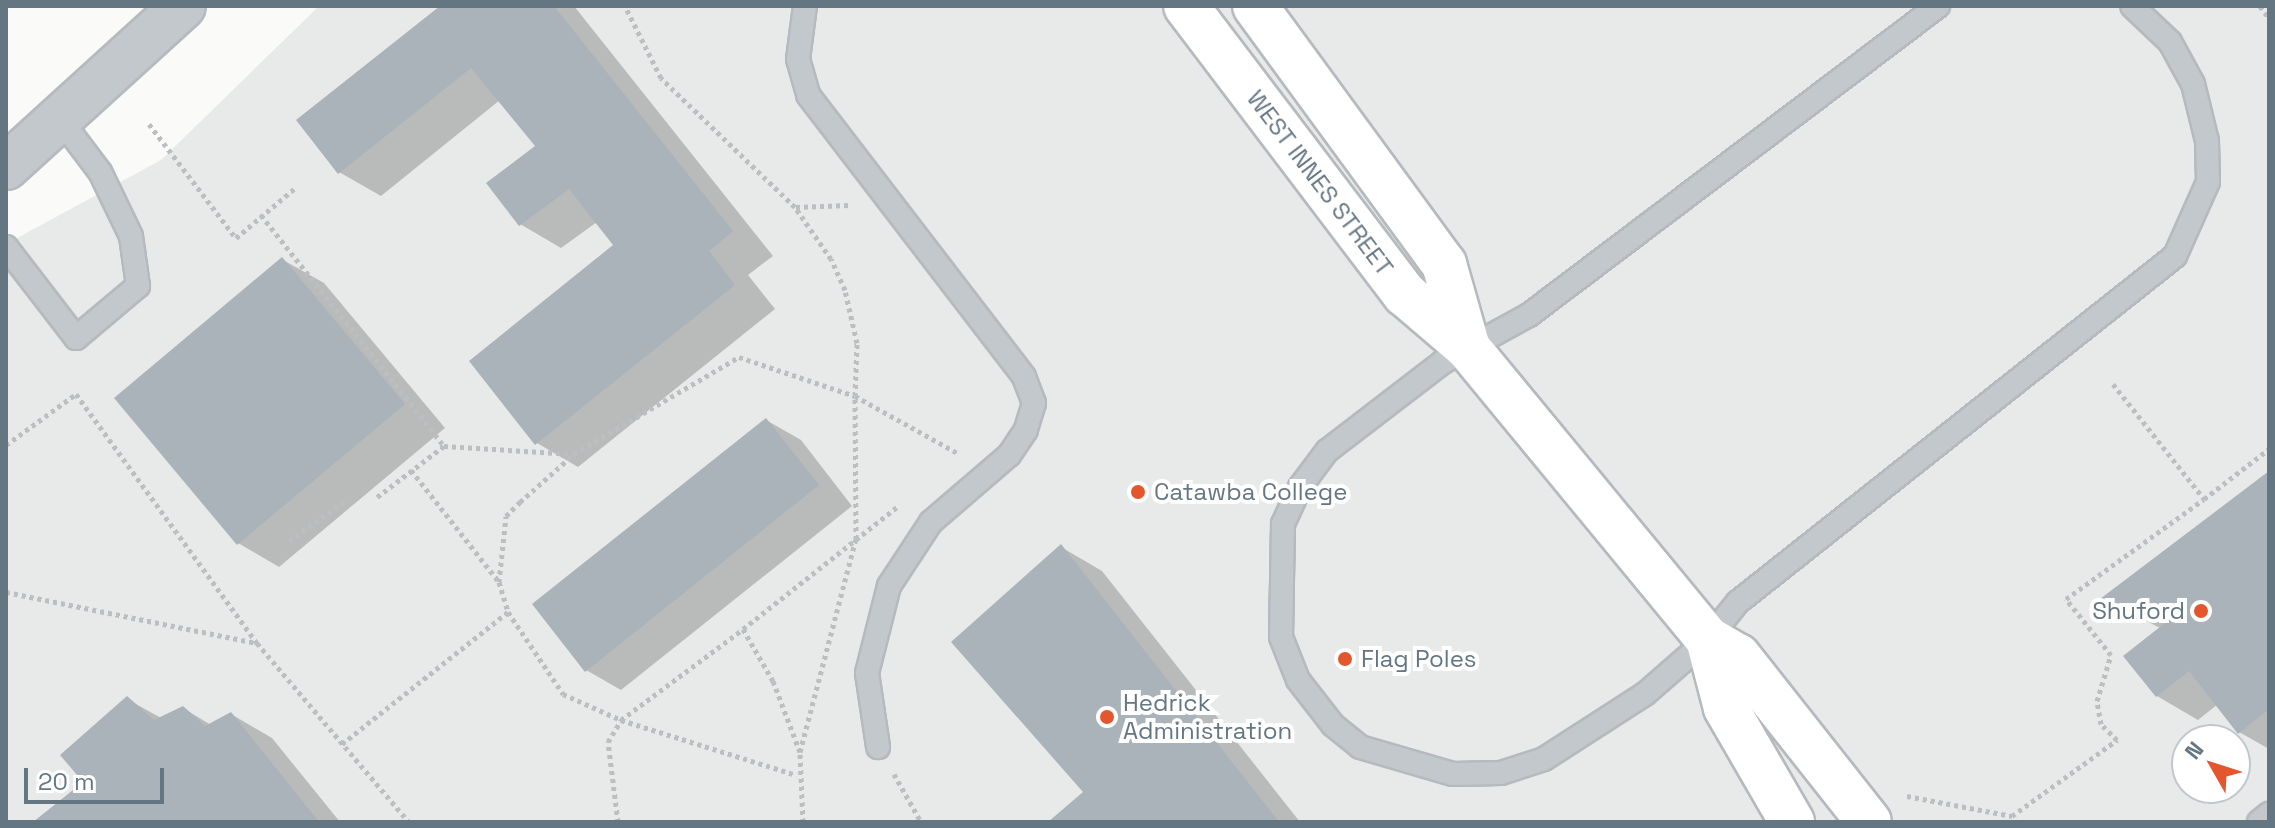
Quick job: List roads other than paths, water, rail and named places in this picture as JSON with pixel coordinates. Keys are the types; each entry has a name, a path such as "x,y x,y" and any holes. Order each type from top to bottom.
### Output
{"main road":[{"name":"WEST INNES STREET","path":"1186,6 1405,294 1468,348 1708,639 1738,656 1886,809"},
{"name":"WEST INNES STREET","path":"1255,6 1444,264 1468,348"},
{"name":"WEST INNES STREET","path":"1708,639 1726,708 1792,822"}],"street":[{"path":"6,167 183,6"}],"lane":[{"path":"805,6 798,59 808,95 1024,377 1034,403 1026,430 1009,455 931,522 889,586 867,673 878,747"},
{"path":"1938,6 1529,315 1468,348 1327,451 1300,487 1283,524 1281,637 1298,680 1333,725 1360,747 1406,763 1453,774 1501,773 1544,759 1582,737 1645,694 1708,639 1738,602 2175,256 2208,182 2207,141 2193,84 2170,42 2132,6"},
{"path":"6,247 76,338 138,286 131,236 100,172 60,119"},
{"path":"2259,822 2269,814"}],"place":[{"name":"Catawba College","path":"1138,492"},
{"name":"Shuford","path":"2201,611"},
{"name":"Flag Poles","path":"1345,659"},
{"name":"Hedrick Administration","path":"1107,717"}]}
